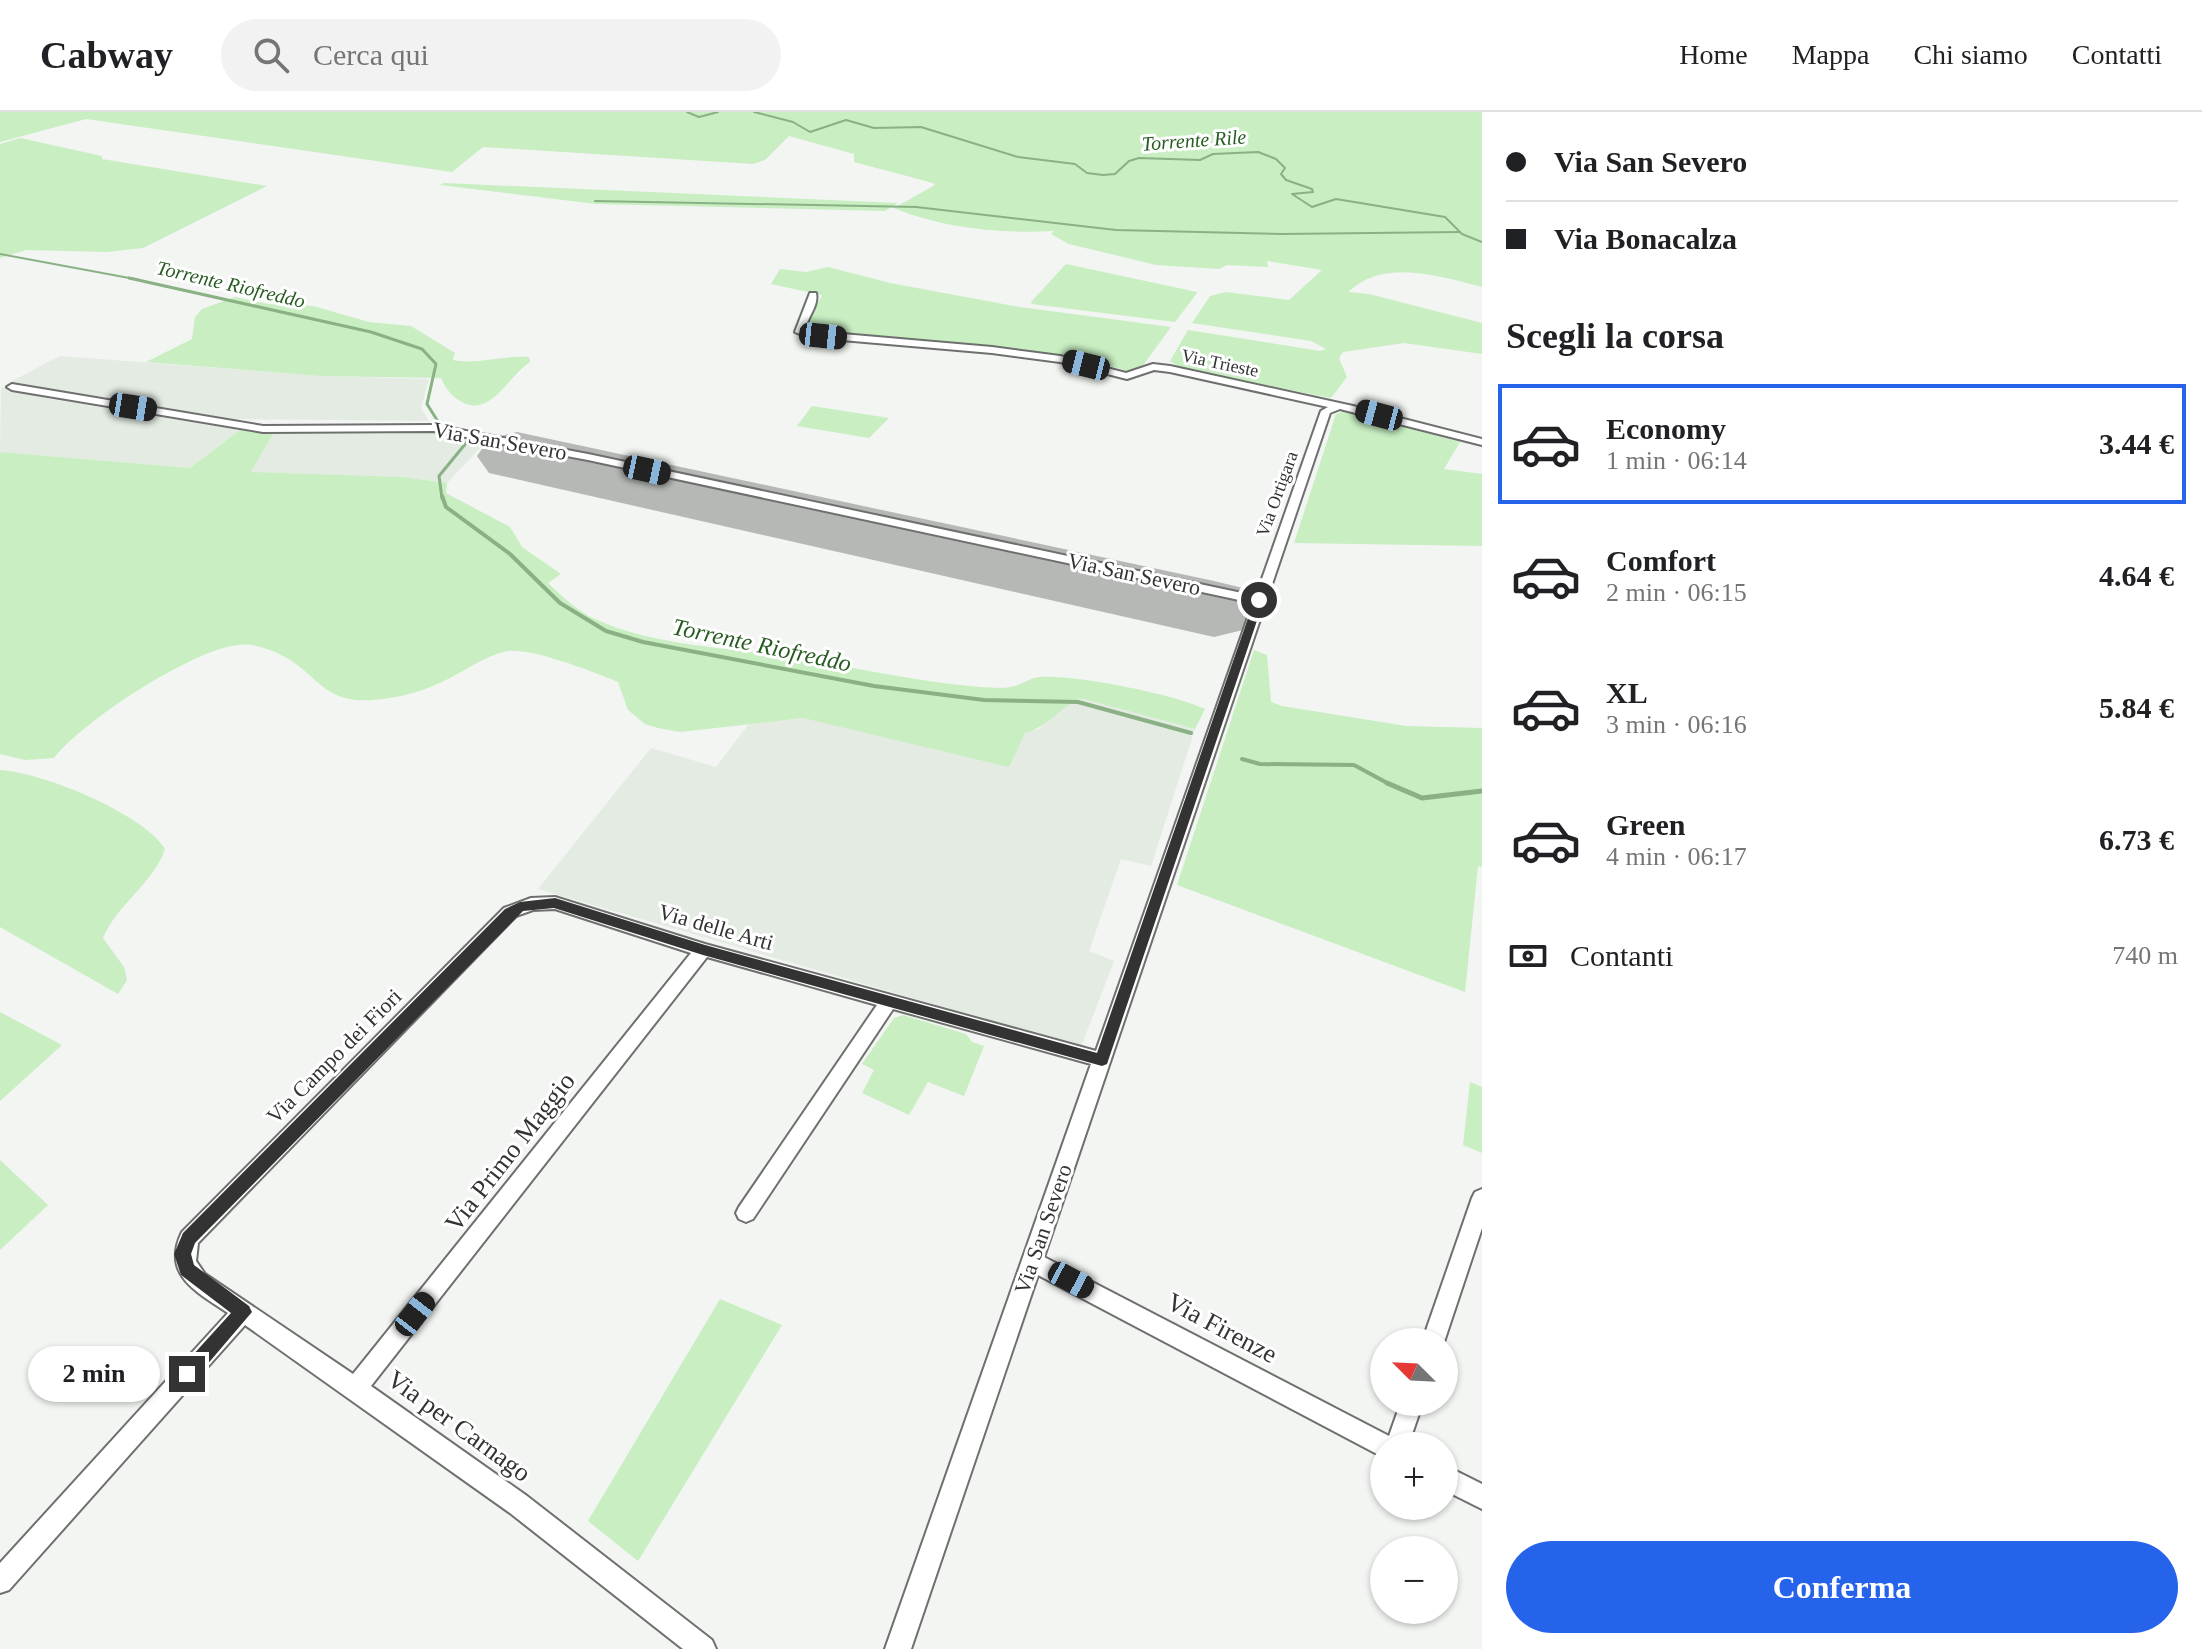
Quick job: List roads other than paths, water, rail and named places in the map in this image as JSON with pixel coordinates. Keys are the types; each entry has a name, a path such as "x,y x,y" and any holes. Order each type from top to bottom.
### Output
{"street":[{"name":"Via Trieste","path":"813,295 814,300 799,326 800,332 807,334 992,350 1060,359 1127,376 1153,367 1170,369 1482,442"},
{"name":"Via San Severo","path":"12,387 263,429 434,428 588,457 1259,600 898,1649"},
{"name":"Via Ortigara","path":"1259,600 1326,411 1337,407"},
{"name":"Via delle Arti","path":"531,904 555,903 703,950 1102,1060"},
{"name":"Via Campo dei Fiori","path":"183,1254 189,1238 201,1224 510,912 531,904"},
{"name":"Via Primo Maggio","path":"357,1387 703,950"},
{"path":"746,1213 889,1001"},
{"path":"1438,1328 1482,1198"},
{"name":"Via per Carnago","path":"183,1254 187,1270 198,1281 357,1387 561,1534 703,1649"},
{"name":"Via Firenze","path":"1032,1261 1370,1438"},
{"path":"0,1581 243,1312"},
{"path":"1458,1484 1482,1497"}],"waterway":[{"name":"Torrente Rile","path":"687,112 699,117 718,112"},
{"name":"Torrente Rile","path":"754,112 793,122 810,132 846,120 874,128 921,127 1018,157 1075,164 1087,173 1103,175 1115,174 1129,161 1139,158 1200,160 1213,154 1258,152 1276,159 1285,168 1281,174 1286,180 1312,189 1313,192 1292,194 1312,207 1336,199 1445,217 1460,232"},
{"path":"595,201 916,207 1116,230 1282,234 1460,232"},
{"name":"Torrente Rile","path":"1460,232 1482,242"},
{"name":"Torrente Riofreddo","path":"0,254 140,280"},
{"name":"Torrente Riofreddo","path":"129,278 371,332 422,349 436,364 427,404 437,420"},
{"name":"Torrente Riofreddo","path":"442,498 439,476 471,437"},
{"name":"Torrente Riofreddo","path":"442,496 446,507 510,554 560,603 606,631 643,642 874,686 984,700 1078,702 1191,733"},
{"name":"Torrente Riofreddo","path":"1242,759 1260,764 1354,765 1388,784"},
{"name":"Torrente Riofreddo","path":"1388,784 1422,798 1482,791"}]}
